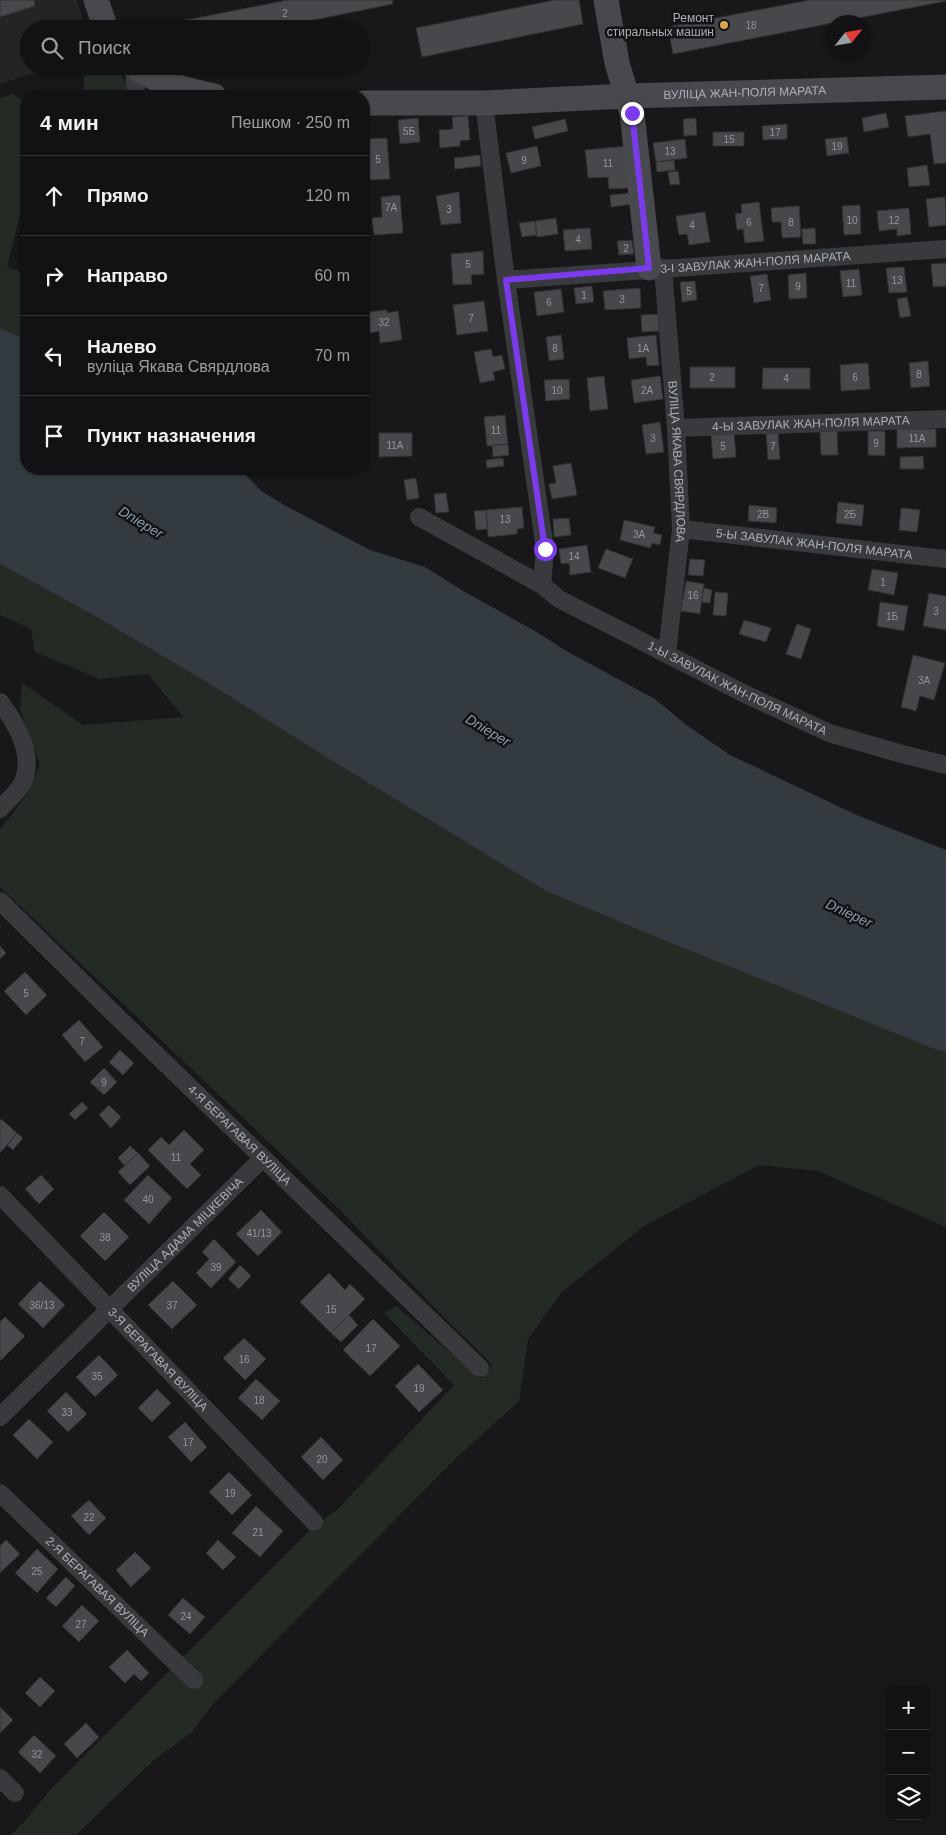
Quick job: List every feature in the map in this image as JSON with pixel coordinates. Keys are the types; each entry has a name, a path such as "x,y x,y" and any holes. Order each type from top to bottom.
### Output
{"street":[{"path":"96,0 103,20"},
{"name":"ВУЛІЦА ЯКАВА СВЯРДЛОВА","path":"606,0 617,63 632,113 656,268 676,428 681,529 667,654"},
{"path":"135,75 136,90"},
{"path":"147,75 187,90"},
{"name":"ВУЛІЦА ЖАН-ПОЛЯ МАРАТА","path":"370,103 484,103 627,96 946,86"},
{"path":"484,103 506,280 545,549 542,585"},
{"name":"3-І ЗАВУЛАК ЖАН-ПОЛЯ МАРАТА","path":"506,280 946,249"},
{"name":"4-Ы ЗАВУЛАК ЖАН-ПОЛЯ МАРАТА","path":"676,428 946,419"},
{"name":"1-Ы ЗАВУЛАК ЖАН-ПОЛЯ МАРАТА","path":"419,517 542,585 559,599 743,693 829,733 946,765"},
{"name":"5-Ы ЗАВУЛАК ЖАН-ПОЛЯ МАРАТА","path":"681,529 946,559"},
{"path":"0,702 14,720 24,745 26,766 23,782 0,809"},
{"name":"4-Я БЕРАГАВАЯ ВУЛІЦА","path":"0,901 480,1368"},
{"name":"ВУЛІЦА АДАМА МІЦКЕВІЧА","path":"0,1417 263,1158"},
{"name":"3-Я БЕРАГАВАЯ ВУЛІЦА","path":"0,1195 314,1522"},
{"name":"2-Я БЕРАГАВАЯ ВУЛІЦА","path":"0,1493 194,1680"},
{"path":"0,1778 15,1793"}],"shaded area":[{"path":"0,0 77,0 83,20 20,20 20,75 28,75 0,84"},
{"path":"84,75 122,75 127,90 81,90 84,89"},
{"path":"13,94 20,99 20,215 7,267 20,272 20,337 0,328 0,98"},
{"path":"0,564 95,616 205,681 546,891 934,1049 946,1052 946,1227 818,1171 759,1165 644,1226 562,1292 528,1339 519,1401 455,1459 213,1704 191,1733 154,1760 76,1835 11,1835 26,1820 50,1790 309,1531 339,1508 454,1385 384,1313 396,1306 481,1379 492,1364 338,1208 0,887 0,830 24,798 40,765 20,710 22,683 83,725 183,717 148,674 100,679 35,652 31,629 0,615"}],"water":[{"name":"Dnieper","path":"0,328 20,337 20,475 246,475 261,491 286,506 370,550 425,567 568,652 655,699 685,724 730,755 859,816 946,850 946,1052 934,1049 546,891 205,681 95,616 0,564"}],"building":[{"path":"0,0 34,0 35,6 0,17"},
{"path":"288,0 392,0 393,4 314,20 186,20"},
{"path":"555,0 579,0 583,24 422,57 416,28"},
{"path":"810,0 946,0 871,16 826,15 826,24 673,54 668,27"},
{"path":"946,111 946,163 934,164 930,134 908,137 905,116"},
{"path":"886,113 889,127 864,132 862,118"},
{"path":"468,116 470,140 460,141 460,146 440,148 439,130 453,129 452,117"},
{"path":"418,118 420,142 400,144 398,120"},
{"path":"696,118 697,135 684,136 683,119"},
{"path":"565,119 568,131 535,139 532,127"},
{"path":"787,124 787,139 763,140 762,126"},
{"path":"713,132 744,132 744,146 713,146"},
{"path":"847,137 849,153 827,156 825,139"},
{"path":"387,138 390,179 370,180 370,139"},
{"path":"685,139 687,158 656,162 653,143"},
{"path":"537,146 541,166 511,173 506,153"},
{"path":"628,146 631,188 609,189 608,177 588,178 585,150"},
{"path":"480,155 481,166 455,169 454,158"},
{"path":"674,160 675,170 657,172 656,162"},
{"path":"927,165 930,185 909,187 907,168"},
{"path":"678,171 680,184 670,185 668,172"},
{"path":"459,192 461,223 441,225 436,196"},
{"path":"632,193 633,204 611,207 610,195"},
{"path":"400,195 403,233 374,235 372,218 382,217 381,197"},
{"path":"945,197 946,225 929,227 926,199"},
{"path":"759,202 764,241 745,243 743,229 737,230 735,214 742,213 741,204"},
{"path":"860,205 861,234 844,235 842,206"},
{"path":"799,206 801,237 782,238 781,222 772,222 771,208"},
{"path":"909,208 911,234 897,236 897,229 879,231 877,211"},
{"path":"705,212 710,242 689,245 687,234 679,235 676,216"},
{"path":"556,218 558,234 537,237 535,221"},
{"path":"535,221 537,235 522,237 519,223"},
{"path":"590,228 592,249 565,251 563,230"},
{"path":"815,228 816,244 803,244 802,229"},
{"path":"632,240 634,254 619,255 617,241"},
{"path":"483,251 484,274 471,275 472,284 453,285 451,254"},
{"path":"946,263 946,286 933,287 931,264"},
{"path":"904,267 907,292 889,293 886,268"},
{"path":"859,269 862,295 843,297 840,271"},
{"path":"806,273 807,298 789,299 788,275"},
{"path":"767,274 771,300 754,303 750,276"},
{"path":"695,281 697,300 682,302 680,282"},
{"path":"592,286 594,302 576,304 574,288"},
{"path":"640,288 641,308 605,310 603,291"},
{"path":"561,289 564,312 537,316 534,292"},
{"path":"907,297 911,316 900,318 897,299"},
{"path":"484,301 488,331 457,335 453,305"},
{"path":"387,310 387,313 398,311 402,340 380,343 379,331 370,333 370,312"},
{"path":"658,314 659,331 642,332 641,315"},
{"path":"561,335 564,359 549,361 546,337"},
{"path":"656,335 659,365 647,366 646,357 629,359 627,338"},
{"path":"491,349 493,357 502,355 505,369 493,372 495,380 480,383 474,352"},
{"path":"928,361 930,386 911,388 909,363"},
{"path":"868,363 870,389 841,391 840,365"},
{"path":"690,367 735,367 735,388 690,388"},
{"path":"763,368 810,368 810,389 762,389"},
{"path":"604,376 608,409 590,411 587,378"},
{"path":"660,376 663,399 634,403 631,380"},
{"path":"569,379 570,399 546,401 544,380"},
{"path":"505,415 508,444 487,446 484,417"},
{"path":"660,422 664,452 646,454 642,425"},
{"path":"897,429 936,429 936,447 897,448"},
{"path":"837,430 838,455 821,455 820,431"},
{"path":"868,431 885,431 885,456 868,455"},
{"path":"379,433 412,433 412,456 379,457"},
{"path":"734,433 736,457 713,459 711,435"},
{"path":"778,433 780,459 768,460 766,434"},
{"path":"508,444 509,455 493,457 492,445"},
{"path":"923,456 924,469 900,469 900,457"},
{"path":"503,458 504,466 487,468 486,460"},
{"path":"571,463 577,495 552,499 549,484 556,483 553,466"},
{"path":"416,478 419,498 407,500 404,480"},
{"path":"446,493 449,512 436,513 434,494"},
{"path":"838,502 864,505 862,526 836,523"},
{"path":"749,505 777,508 776,523 748,521"},
{"path":"522,507 524,528 517,529 517,534 488,537 486,510"},
{"path":"901,508 920,510 917,532 899,530"},
{"path":"486,510 488,529 476,530 474,511"},
{"path":"569,518 571,535 554,537 553,519"},
{"path":"624,520 655,527 653,533 662,535 660,545 652,543 650,548 620,540"},
{"path":"587,545 591,572 570,575 569,563 561,564 559,549"},
{"path":"606,549 633,559 625,578 598,568"},
{"path":"690,559 705,560 703,576 688,575"},
{"path":"872,569 898,573 894,595 868,590"},
{"path":"686,581 704,584 700,614 681,611"},
{"path":"704,588 712,590 710,603 701,602"},
{"path":"715,592 728,593 726,616 713,615"},
{"path":"929,593 946,596 946,630 923,626"},
{"path":"880,602 908,606 904,631 877,626"},
{"path":"744,620 771,628 766,642 739,634"},
{"path":"797,624 811,629 801,659 786,654"},
{"path":"913,655 945,663 934,700 920,696 916,711 901,707"},
{"path":"0,946 6,953 0,959"},
{"path":"25,972 47,995 26,1015 4,991"},
{"path":"79,1020 103,1047 85,1062 62,1035"},
{"path":"120,1050 134,1063 123,1075 109,1062"},
{"path":"104,1068 117,1082 104,1095 90,1082"},
{"path":"82,1102 88,1108 75,1120 69,1114"},
{"path":"109,1105 121,1117 111,1128 99,1115"},
{"path":"0,1120 17,1133 0,1153"},
{"path":"184,1130 204,1150 190,1164 201,1175 187,1189 148,1150 161,1137 169,1145"},
{"path":"17,1133 23,1138 13,1150 7,1145"},
{"path":"130,1146 138,1153 125,1166 118,1158"},
{"path":"138,1153 150,1166 130,1185 118,1172"},
{"path":"41,1175 54,1189 39,1204 25,1189"},
{"path":"148,1175 172,1198 149,1224 124,1200"},
{"path":"261,1210 282,1232 258,1256 236,1234"},
{"path":"104,1212 129,1237 105,1261 80,1236"},
{"path":"214,1239 236,1262 211,1288 196,1273 209,1259 202,1252"},
{"path":"240,1265 251,1276 239,1289 228,1279"},
{"path":"329,1273 345,1290 350,1284 365,1299 331,1333 300,1302"},
{"path":"40,1281 65,1305 43,1328 18,1304"},
{"path":"173,1281 197,1305 172,1329 148,1305"},
{"path":"349,1315 358,1325 341,1342 331,1333"},
{"path":"5,1317 25,1336 0,1361 0,1322"},
{"path":"373,1319 400,1346 370,1376 343,1350"},
{"path":"244,1338 266,1359 245,1380 223,1358"},
{"path":"99,1355 118,1375 95,1397 76,1377"},
{"path":"418,1364 443,1390 419,1412 395,1386"},
{"path":"256,1379 280,1401 262,1420 238,1398"},
{"path":"157,1389 171,1403 152,1422 138,1408"},
{"path":"66,1392 87,1414 68,1432 47,1411"},
{"path":"29,1419 53,1442 37,1459 13,1435"},
{"path":"185,1422 207,1447 191,1462 168,1437"},
{"path":"321,1437 343,1460 323,1480 301,1457"},
{"path":"229,1472 252,1495 232,1515 209,1492"},
{"path":"89,1500 106,1518 89,1535 71,1516"},
{"path":"256,1506 283,1531 260,1557 232,1533"},
{"path":"6,1540 20,1554 0,1573 0,1546"},
{"path":"218,1540 236,1557 223,1570 206,1553"},
{"path":"37,1549 58,1569 37,1593 15,1573"},
{"path":"135,1552 151,1568 131,1587 116,1570"},
{"path":"66,1577 75,1586 56,1607 46,1598"},
{"path":"183,1598 205,1617 190,1634 168,1615"},
{"path":"82,1605 99,1621 79,1642 62,1626"},
{"path":"127,1650 149,1673 141,1681 134,1674 125,1683 109,1667"},
{"path":"40,1677 55,1691 40,1707 25,1693"},
{"path":"0,1707 13,1720 0,1733"},
{"path":"86,1723 99,1737 77,1758 64,1744"},
{"path":"34,1735 56,1756 40,1773 18,1752"}],"place":[{"name":"Ремонт стиральных машин","path":"724,25"}],"route":[{"path":"545,549 506,280 649,268 632,113"}]}
